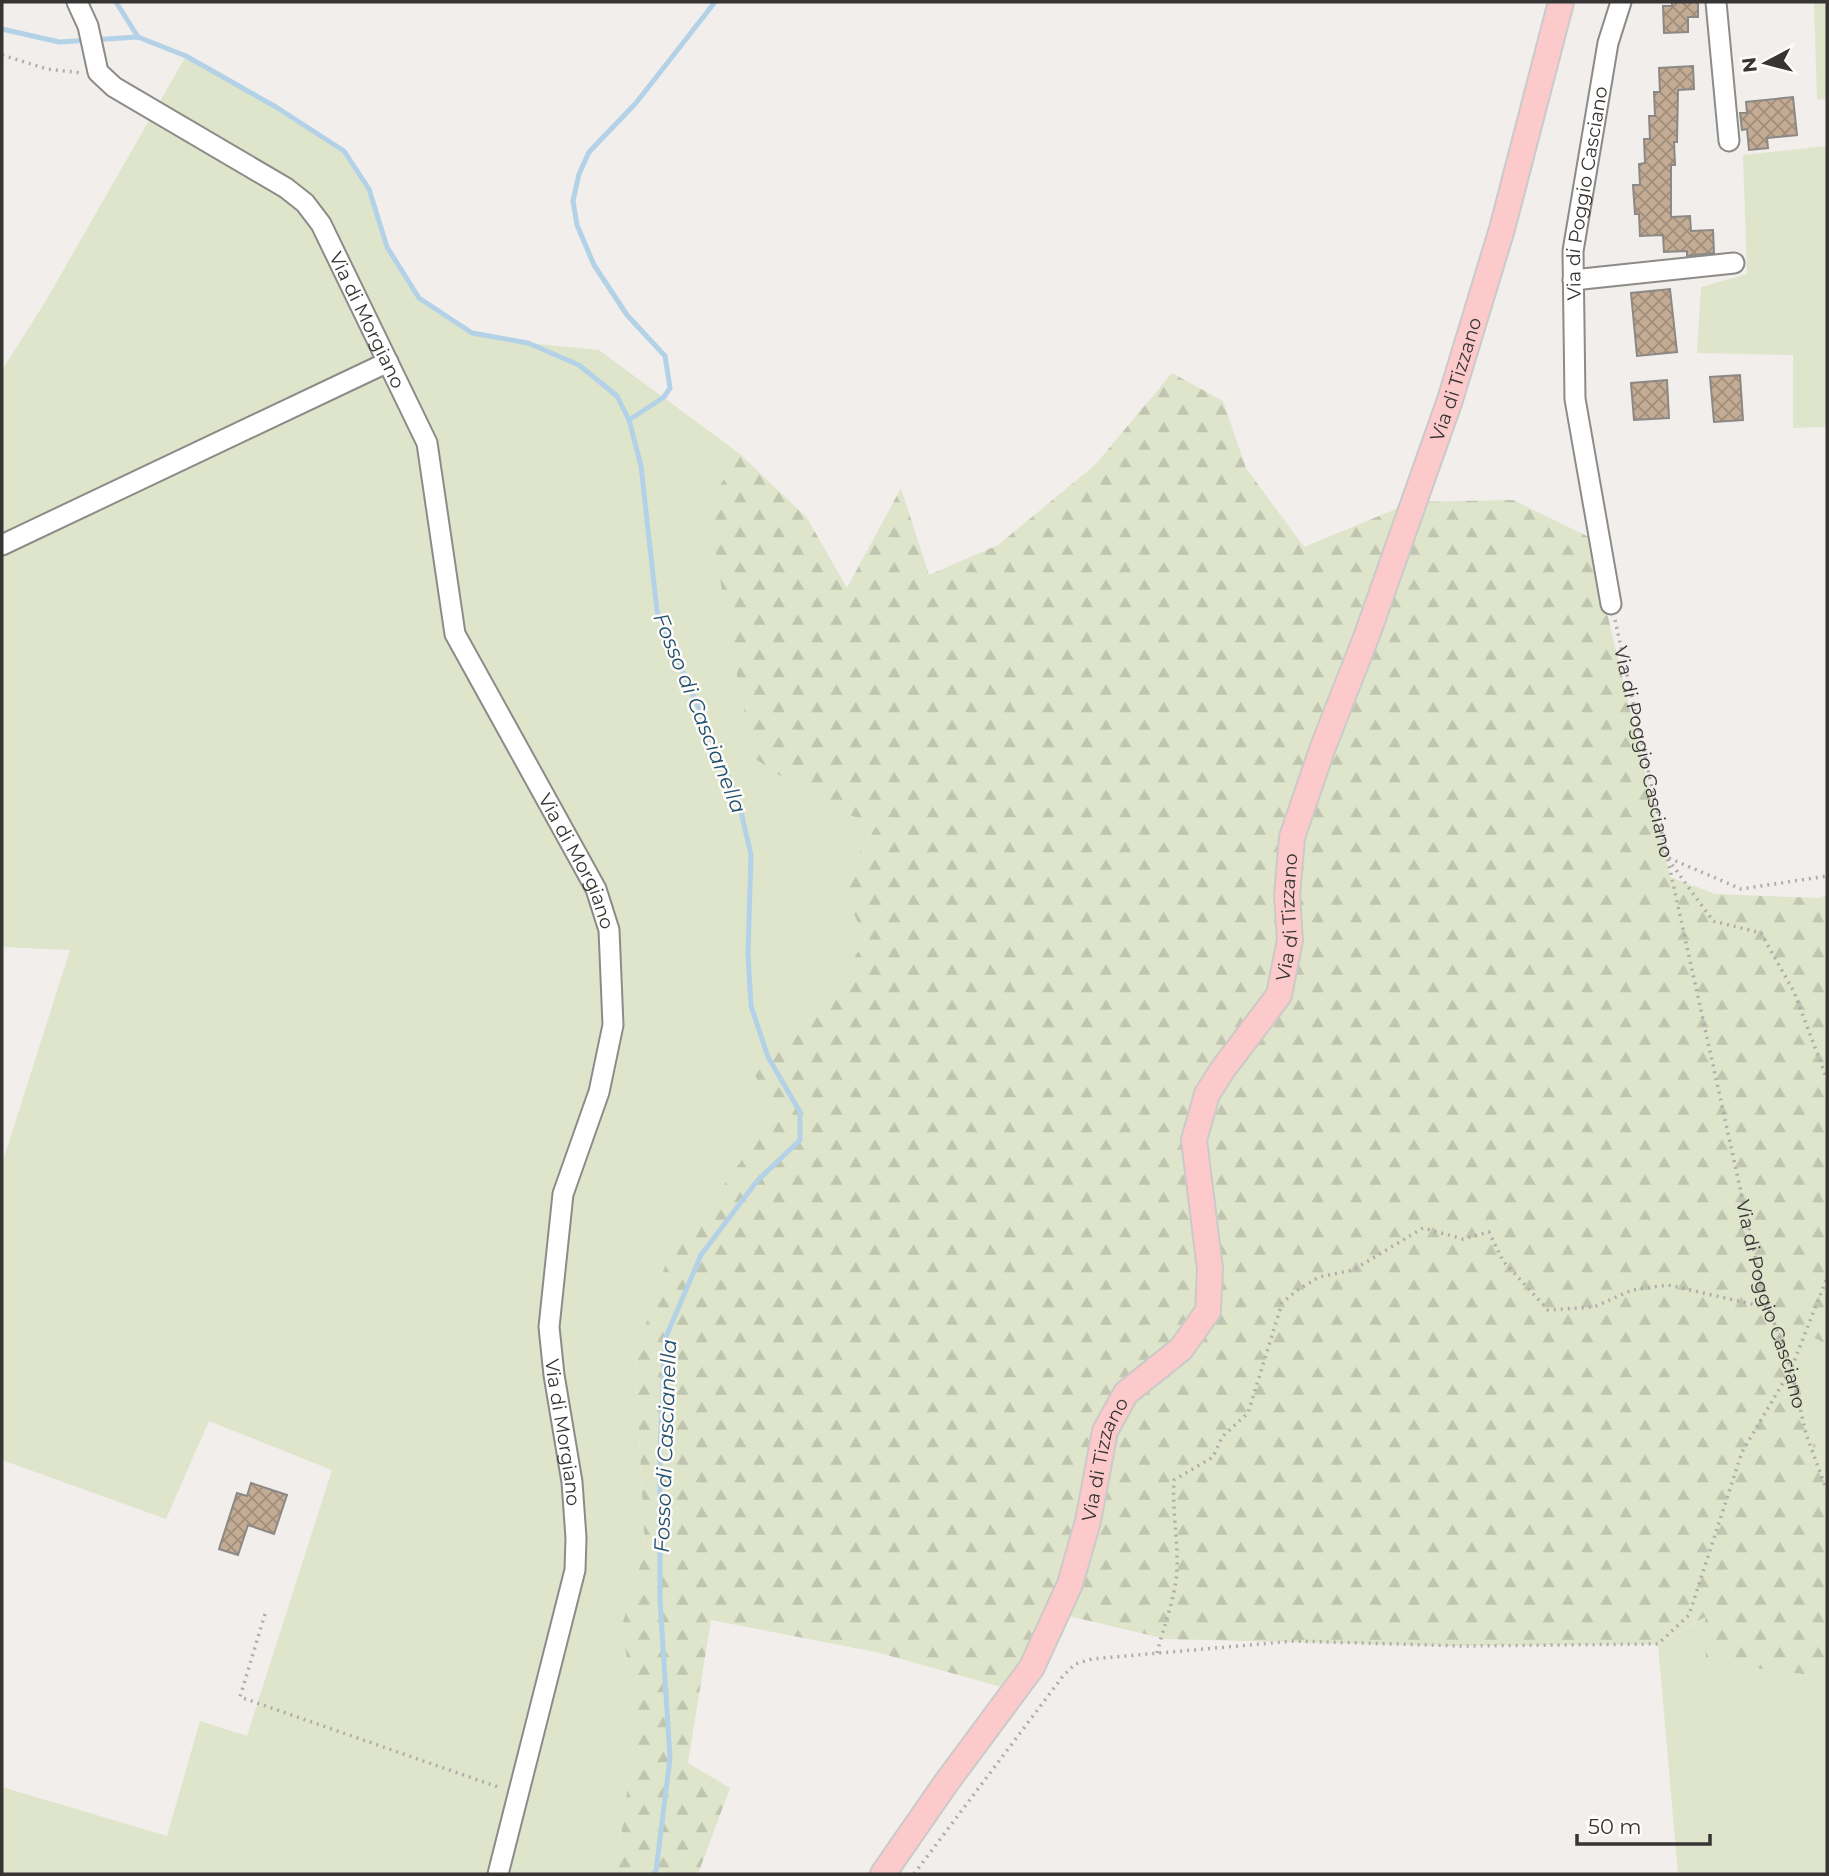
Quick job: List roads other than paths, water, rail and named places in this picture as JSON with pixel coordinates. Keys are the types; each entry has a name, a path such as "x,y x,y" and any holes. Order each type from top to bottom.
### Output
{"main road":[{"name":"Via di Tizzano","path":"883,1874 1032,1667 1070,1584 1088,1521 1105,1431 1126,1394 1181,1349 1208,1311 1210,1269 1194,1140 1207,1094 1279,995 1290,940 1287,896 1292,837 1450,400 1502,229 1561,2"}],"street":[{"name":"Via di Morgiano","path":"77,2 88,26 96,67 114,87 286,188 305,203 321,224 427,443 455,634 596,889 609,930 613,1025 599,1093 563,1194 549,1327 572,1482 575,1570 498,1874"},
{"name":"Via di Poggio Casciano","path":"1611,604 1575,400 1573,251 1605,56 1621,2"},
{"path":"1716,2 1728,141"},
{"path":"1573,280 1734,263"},
{"path":"2,545 388,362"}],"waterway":[{"path":"116,2 138,37"},
{"path":"629,420 664,397 670,388 665,356 627,315 594,265 577,225 573,201 579,174 589,152 636,103 715,2"},
{"name":"Fosso di Cascianella","path":"2,29 59,42 138,37 186,56 276,107 344,151 369,189 387,247 419,298 472,333 528,343 579,365 617,396 629,420 641,466 657,611 738,799 751,855 748,954 751,1006 768,1057 800,1112 800,1140 757,1181 701,1255 665,1339 660,1451 660,1600 670,1758 656,1871 653,1874"}]}
